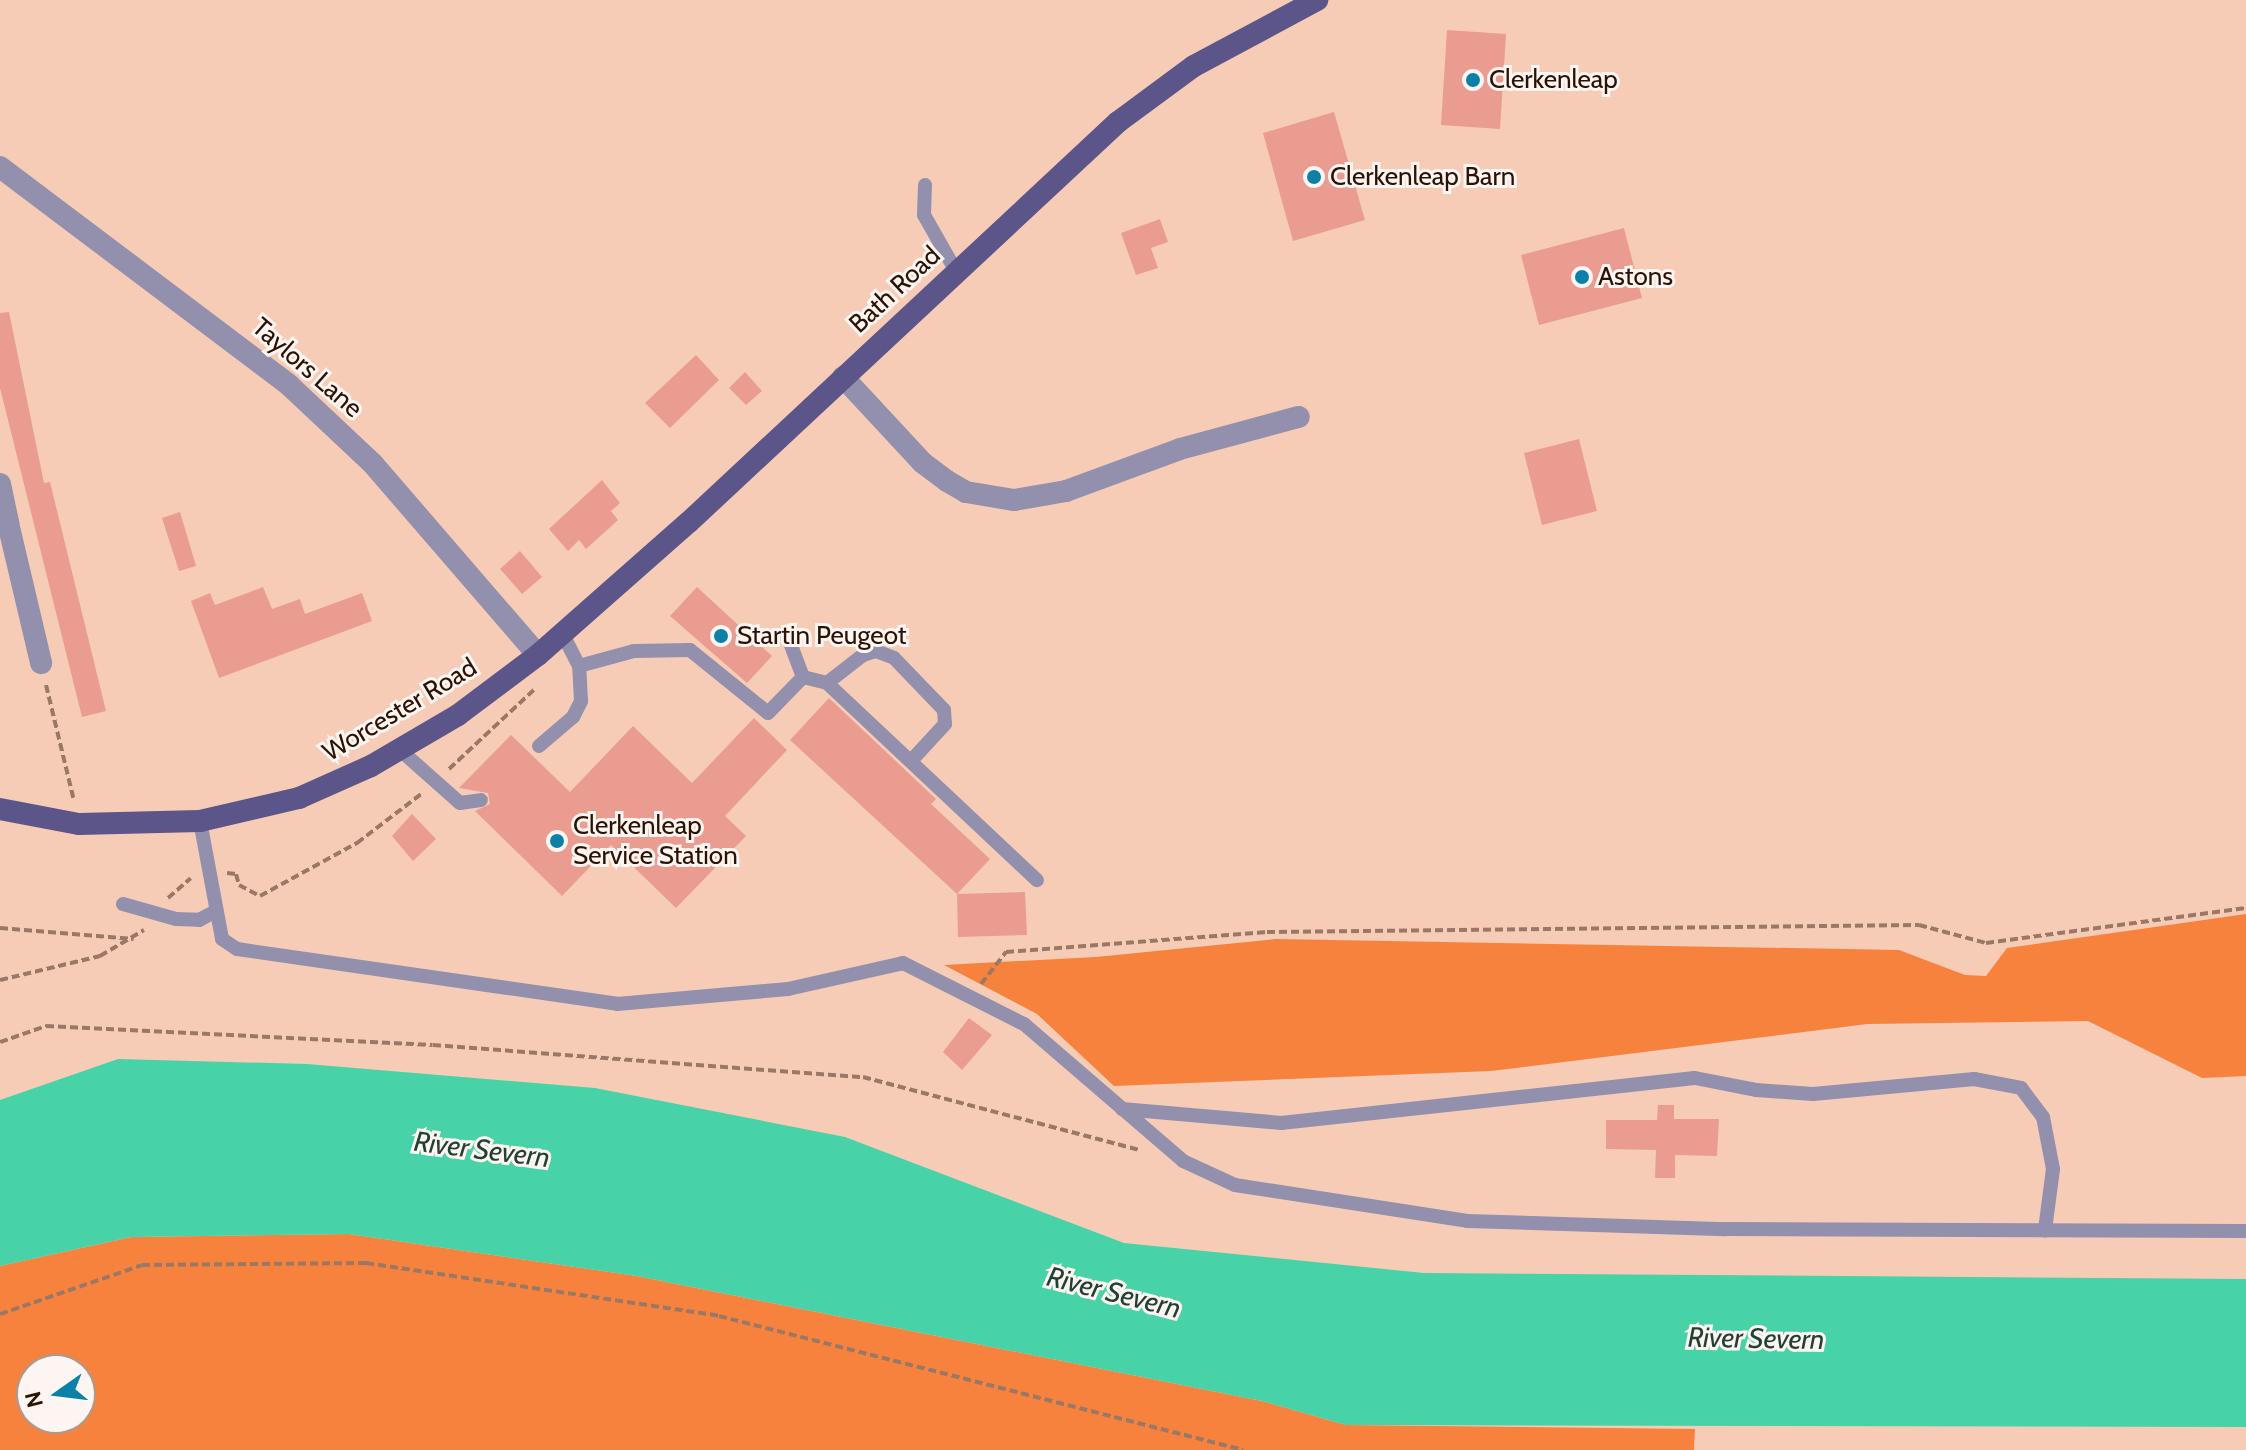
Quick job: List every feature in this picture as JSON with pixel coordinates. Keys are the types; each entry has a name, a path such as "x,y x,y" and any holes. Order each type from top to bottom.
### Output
{"main road":[{"name":"Bath Road","path":"538,655 1118,122 1194,66 1317,0"},
{"name":"Worcester Road","path":"0,809 79,824 200,821 299,798 399,749 458,715 538,655"}],"street":[{"name":"Taylors Lane","path":"0,167 289,385 373,464 538,655"},
{"path":"843,377 923,463 947,481 966,492 1014,500 1066,491 1180,449 1299,417"},
{"path":"0,484 4,524 41,663"}],"lane":[{"path":"925,185 924,215 956,271"},
{"path":"786,632 803,677"},
{"path":"539,746 573,717 581,701 579,666 562,633"},
{"path":"579,666 634,651 690,650 768,713 803,677"},
{"path":"827,683 863,655 876,651 894,658 944,710 945,724 911,761"},
{"path":"803,677 827,683 1037,880"},
{"path":"399,749 460,803 481,800"},
{"path":"200,821 222,939 237,949 617,1004 788,989 903,963 1024,1024 1183,1161 1235,1185 1467,1221 2245,1231"},
{"path":"123,904 199,920 216,911"},
{"path":"1122,1109 1281,1123 1695,1078 1756,1090 1813,1094 1974,1079 2021,1088 2043,1117 2053,1169 2045,1230"}],"path":[{"path":"41,663 79,824"},
{"path":"0,980 100,956 136,939 186,879 236,874 239,885 260,896 357,843 436,782 543,682"},
{"path":"971,997 1006,952 1267,932 1919,925 1986,943 2246,908"},
{"path":"0,928 136,939"},
{"path":"0,1042 46,1026 433,1045 863,1077 1183,1161"},
{"path":"0,1314 142,1265 366,1263 719,1316 1243,1450"}],"shaded area":[{"path":"2246,914 2246,1076 2202,1078 2088,1021 1867,1024 1491,1071 1114,1086 1037,1014 944,965 1096,957 1276,939 1899,950 1965,975 1986,976 2007,948"},
{"path":"349,1234 637,1276 1262,1401 1346,1425 1695,1429 1694,1450 0,1450 0,1266 131,1237"}],"water":[{"name":"River Severn","path":"118,1059 307,1064 595,1088 845,1137 1124,1243 1424,1273 2246,1279 2246,1427 1346,1425 1262,1401 637,1276 349,1234 131,1237 0,1266 0,1100"}],"building":[{"name":"Clerkenleap","path":"1447,30 1506,34 1500,129 1441,125"},
{"name":"Clerkenleap Barn","path":"1334,112 1365,220 1293,241 1263,133"},
{"path":"1160,219 1168,242 1151,248 1158,268 1136,275 1121,233"},
{"name":"Astons","path":"1624,228 1642,298 1539,325 1521,255"},
{"path":"9,312 44,483 50,482 106,711 82,717 0,388 0,313"},
{"path":"696,355 719,380 670,428 645,403"},
{"path":"745,372 762,391 746,405 729,388"},
{"path":"1579,439 1597,511 1542,525 1524,453"},
{"path":"602,480 620,503 611,511 618,520 586,549 579,540 568,551 549,529"},
{"path":"180,512 196,566 179,571 162,518"},
{"path":"520,551 542,577 522,594 500,569"},
{"path":"263,587 272,609 300,599 305,614 362,593 372,621 219,678 191,601 210,593 215,605"},
{"name":"Startin Peugeot","path":"697,587 772,656 747,683 670,616"},
{"path":"829,698 936,799 931,804 990,859 957,894 790,740"},
{"path":"754,718 787,750 725,816 746,836 676,908 611,845 562,896 475,811 490,804 488,793 459,788 511,735 570,792 633,726 692,783"},
{"path":"412,814 436,839 413,861 392,836"},
{"path":"1025,892 1027,935 958,937 957,894"},
{"path":"969,1018 992,1035 962,1070 943,1052"},
{"path":"1658,1105 1674,1105 1674,1119 1719,1119 1717,1156 1675,1155 1675,1178 1655,1178 1656,1150 1606,1149 1606,1120 1657,1120"}],"place":[{"name":"Clerkenleap","path":"1473,80"},
{"name":"Clerkenleap Barn","path":"1314,177"},
{"name":"Astons","path":"1582,277"},
{"name":"Startin Peugeot","path":"721,636"},
{"name":"Clerkenleap Service Station","path":"557,841"}]}
